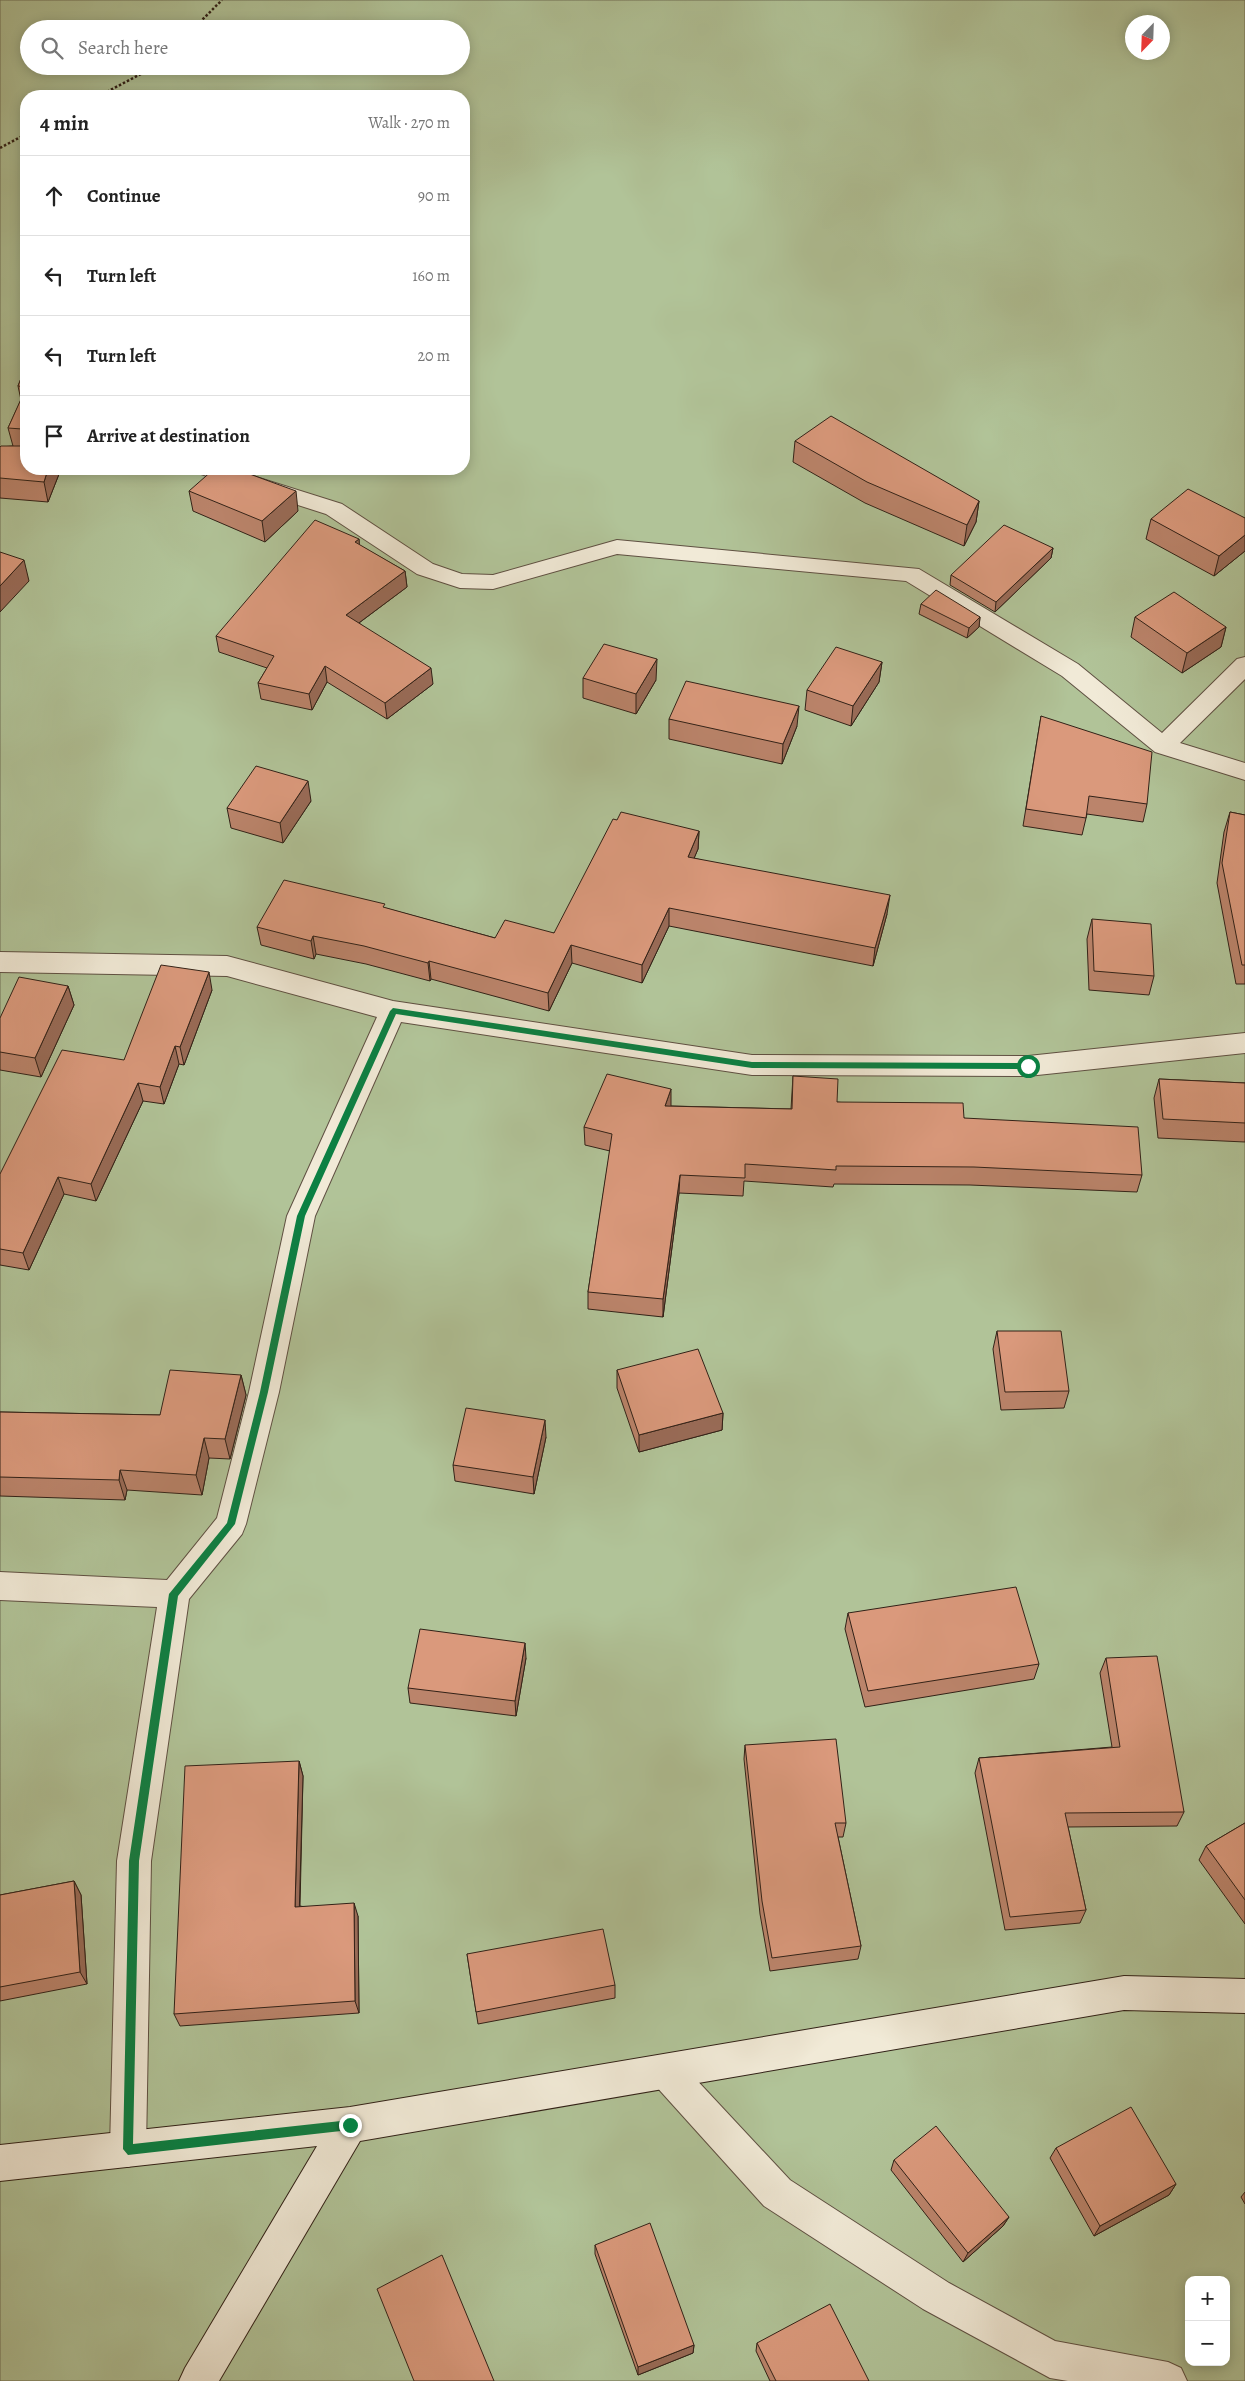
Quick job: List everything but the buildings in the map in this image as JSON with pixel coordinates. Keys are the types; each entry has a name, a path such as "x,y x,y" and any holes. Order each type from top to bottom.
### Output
{"street":[{"path":"228,475 334,509 425,569 460,581 493,582 617,547 911,574 1070,670 1163,746 1245,772"},
{"path":"1163,746 1245,665"},
{"path":"0,962 227,966 393,1011 752,1065 1028,1066 1245,1044"},
{"path":"128,2149 134,1861 174,1594 231,1524 264,1392 301,1216 393,1011"},
{"path":"0,1586 174,1594"},
{"path":"0,2163 350,2125 1124,1993 1245,1996"},
{"path":"666,2072 777,2193 936,2296 1050,2359 1168,2381"},
{"path":"198,2381 350,2125"}],"path":[{"path":"202,20 222,0"},
{"path":"110,90 139,75"},
{"path":"0,148 20,137"}],"green space":[{"path":"0,0 1245,0 1245,2381 0,2381"}],"route":[{"path":"350,2125 128,2149 134,1861 174,1594 231,1524 264,1392 301,1216 393,1011 752,1065 1028,1066"}]}
